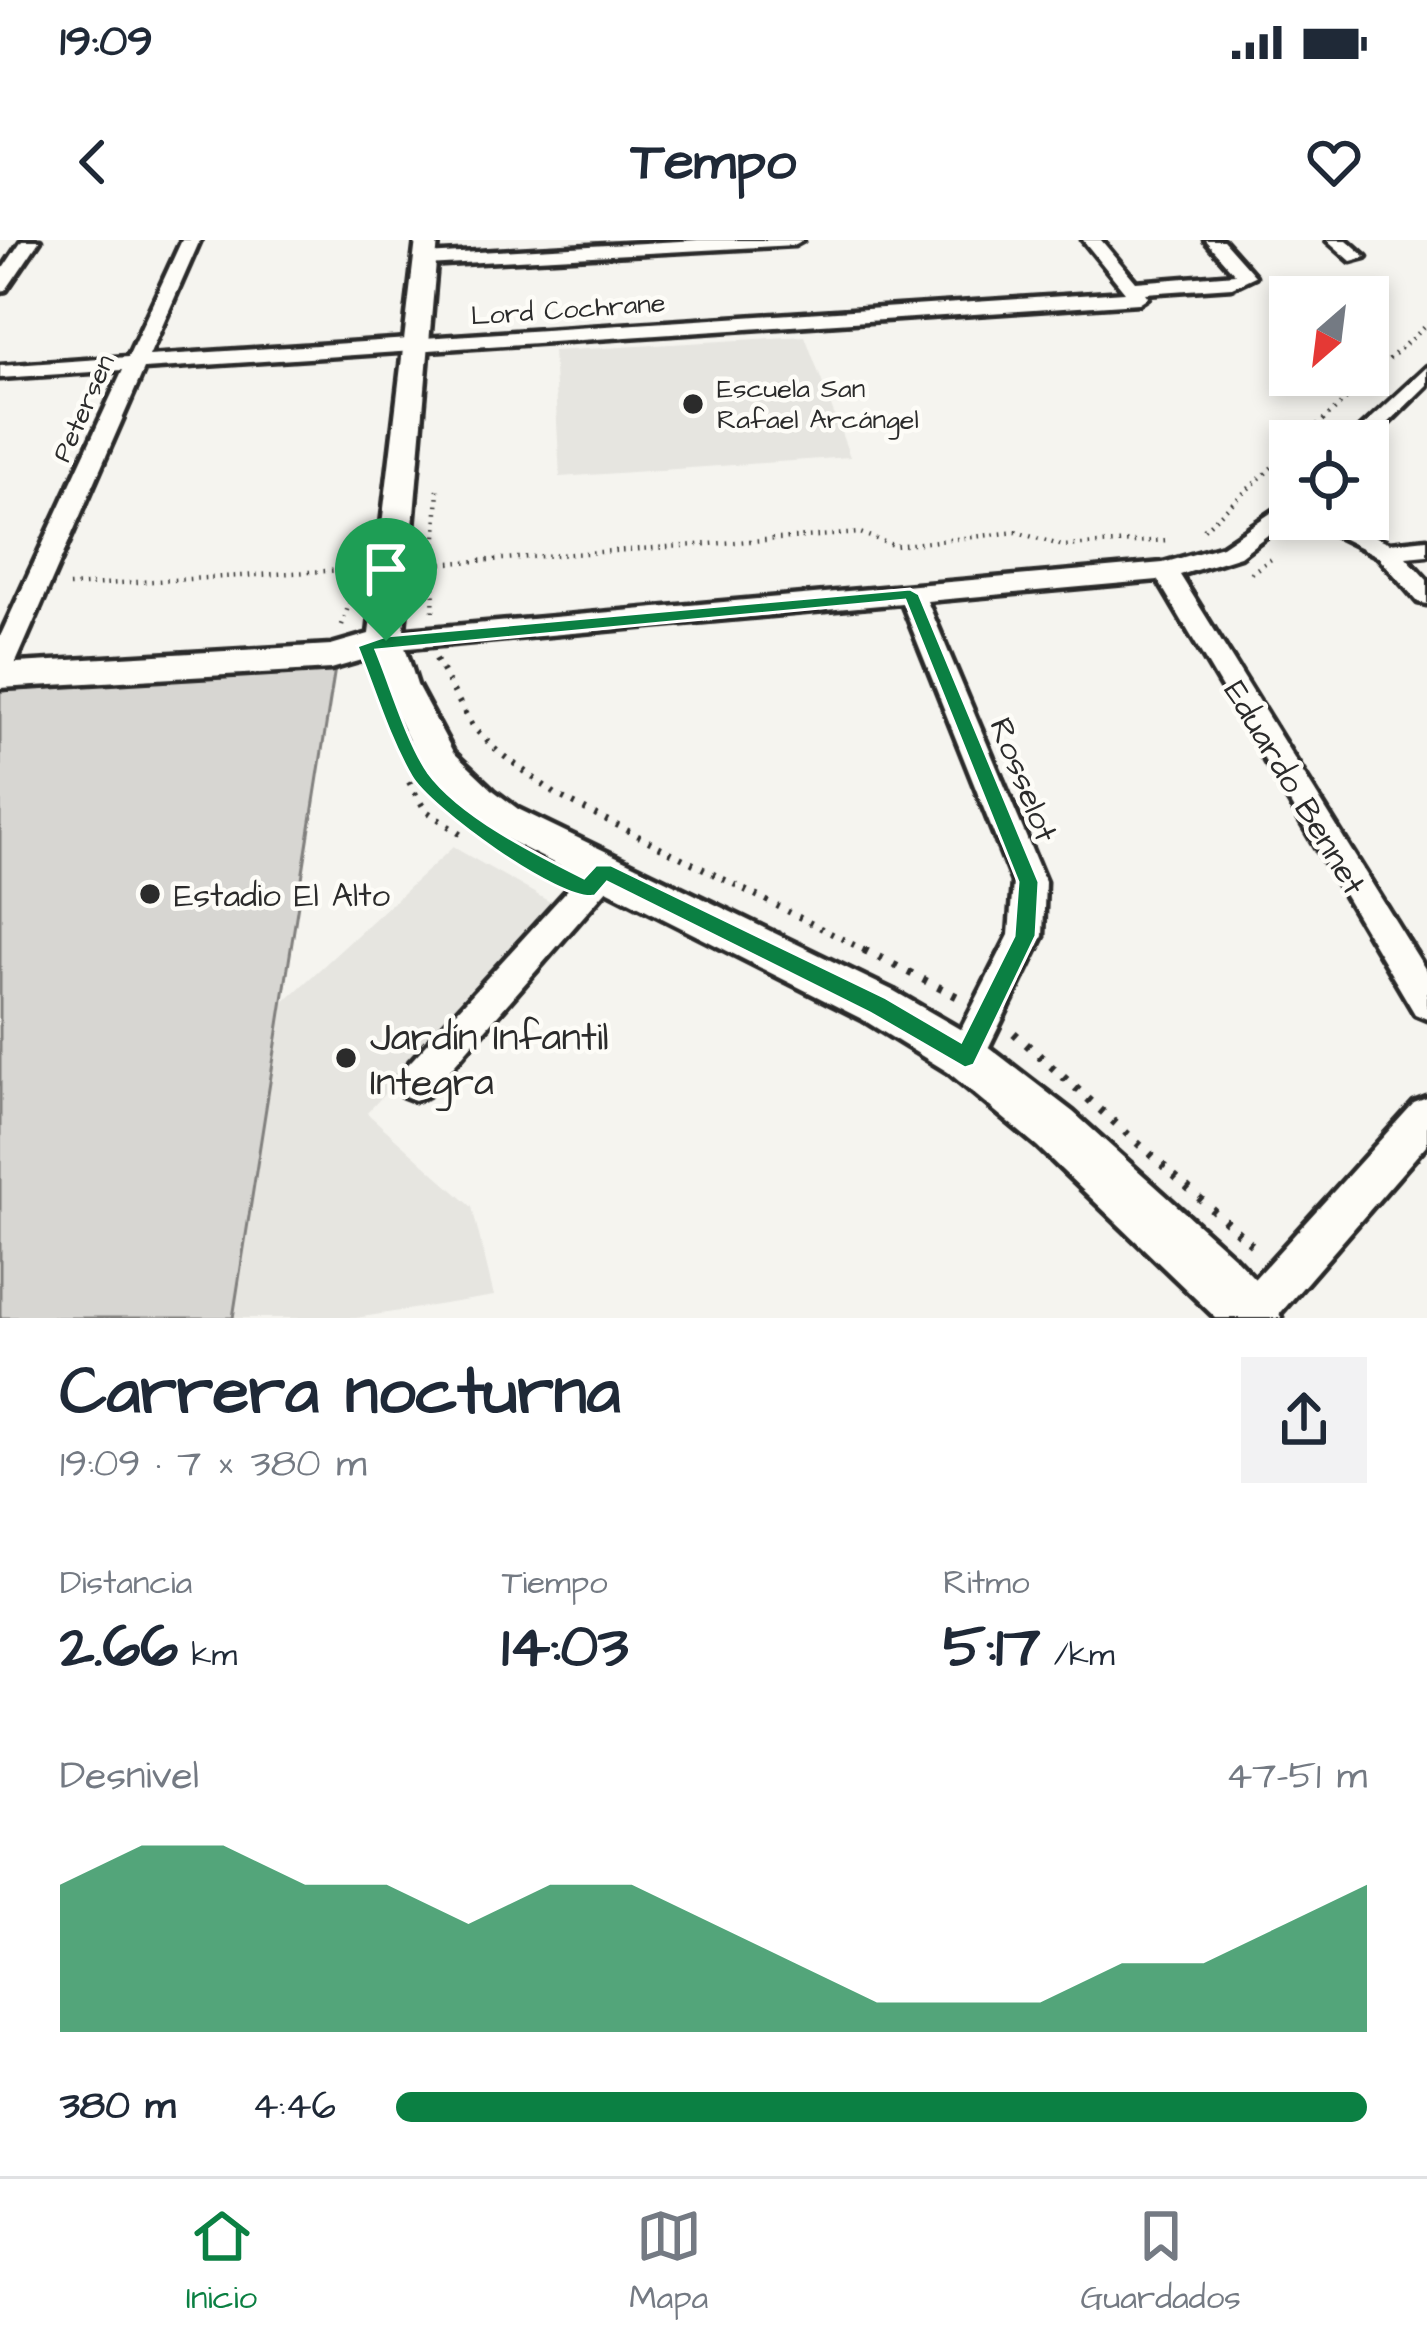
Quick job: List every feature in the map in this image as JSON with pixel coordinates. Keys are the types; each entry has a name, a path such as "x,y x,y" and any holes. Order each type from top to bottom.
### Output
{"street":[{"path":"0,286 31,240"},
{"name":"Petersen","path":"0,667 190,240"},
{"path":"794,240 426,250 394,642 412,714 449,772 504,820 878,1005 965,1058 1054,1129 1252,1316 1427,1116"},
{"path":"1092,240 1136,292"},
{"name":"Lord Cochrane","path":"0,372 416,346 1232,282 1245,272 1214,240"},
{"path":"1336,240 1357,257"},
{"path":"1379,420 1427,373"},
{"path":"0,676 331,658 394,642 1165,571 1231,551 1269,527"},
{"path":"1362,540 1387,551 1427,596"},
{"path":"1387,551 1427,548"},
{"name":"Eduardo Bennet","path":"1165,571 1427,1004"},
{"name":"Rosselot","path":"910,594 1029,882 1025,936 965,1058"},
{"path":"415,1083 604,871"}],"path":[{"path":"1324,420 1427,324"},
{"path":"1192,535 1213,523 1269,471"},
{"path":"394,642 435,564 439,476"},
{"path":"435,564 860,533 895,546 1016,532 1064,546 1181,538"},
{"path":"368,561 394,642 454,699 484,738 526,775 592,814 920,976 987,1015 1048,1059 1164,1162 1283,1278"}],"shaded area":[{"name":"Escuela San Rafael Arcángel","path":"805,336 850,457 560,477 553,351"},
{"name":"Estadio El Alto","path":"335,668 233,1318 0,1318 0,691"},
{"name":"Jardín Infantil Integra","path":"453,847 557,906 367,1113 472,1207 494,1296 356,1318 233,1318 283,1003"}],"place":[{"name":"Escuela San Rafael Arcángel","path":"693,404"},
{"name":"Estadio El Alto","path":"150,894"},
{"name":"Jardín Infantil Integra","path":"346,1058"}],"route":[{"path":"910,594 1029,882 1025,936 965,1058 878,1005 604,871 587,890 534,863 454,809 420,775 365,646 386,641 910,594"}]}
